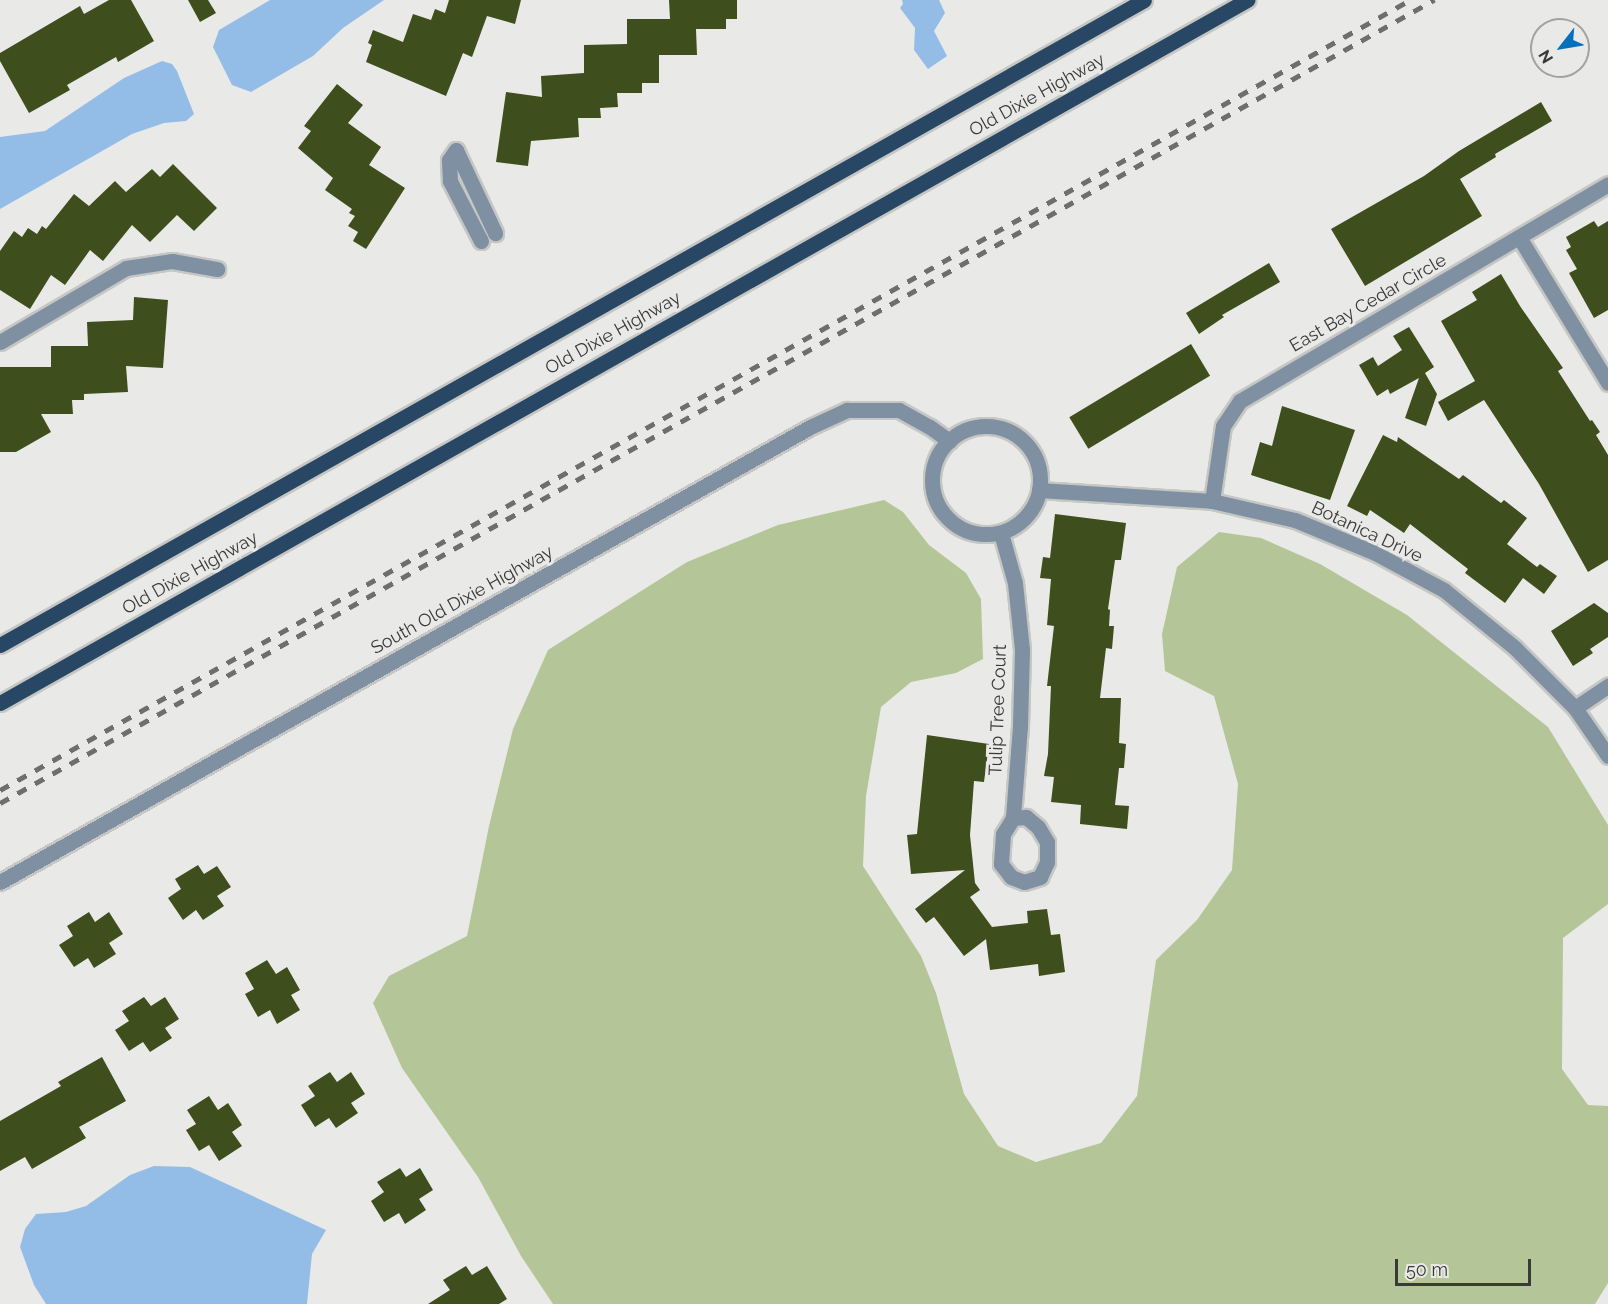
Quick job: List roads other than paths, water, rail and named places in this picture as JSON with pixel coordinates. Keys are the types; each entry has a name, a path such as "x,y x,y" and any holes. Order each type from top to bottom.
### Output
{"main road":[{"name":"Old Dixie Highway","path":"0,645 1144,0"},
{"name":"Old Dixie Highway","path":"0,703 1247,0"}],"street":[{"path":"481,241 450,181 449,160 456,150 495,233"},
{"name":"East Bay Cedar Circle","path":"1212,501 1223,426 1240,401 1608,184"},
{"path":"1519,237 1608,383"},
{"path":"0,342 126,268 172,261 218,269"},
{"name":"South Old Dixie Highway","path":"0,882 810,427 847,410 899,410 930,427 949,441"},
{"path":"981,426 999,428 1014,434 1030,449 1039,468 1040,490 1028,515 1016,526 1001,533 978,534 960,528 945,516 936,500 933,470 936,459 949,441 964,431 981,426"},
{"name":"Botanica Drive","path":"1040,490 1212,501 1295,520 1375,553 1444,590 1518,651 1575,708 1608,756"},
{"name":"Tulip Tree Court","path":"1001,533 1015,583 1022,650 1020,726 1013,818"},
{"path":"1575,708 1608,686"}],"water":[{"path":"270,0 384,0 343,28 313,56 251,92 232,85 213,47 219,30"},
{"path":"902,0 939,0 945,13 934,31 947,56 928,69 914,50 915,28 900,8 903,4"},
{"path":"162,61 172,64 177,71 194,114 186,121 164,123 132,134 0,209 0,137 45,131 124,78"},
{"path":"154,1166 190,1167 326,1230 312,1254 307,1304 46,1304 34,1285 20,1247 25,1229 36,1214 66,1212 86,1206 130,1175"}],"railway":[{"path":"0,790 1410,0"},
{"path":"0,803 1434,0"}]}
